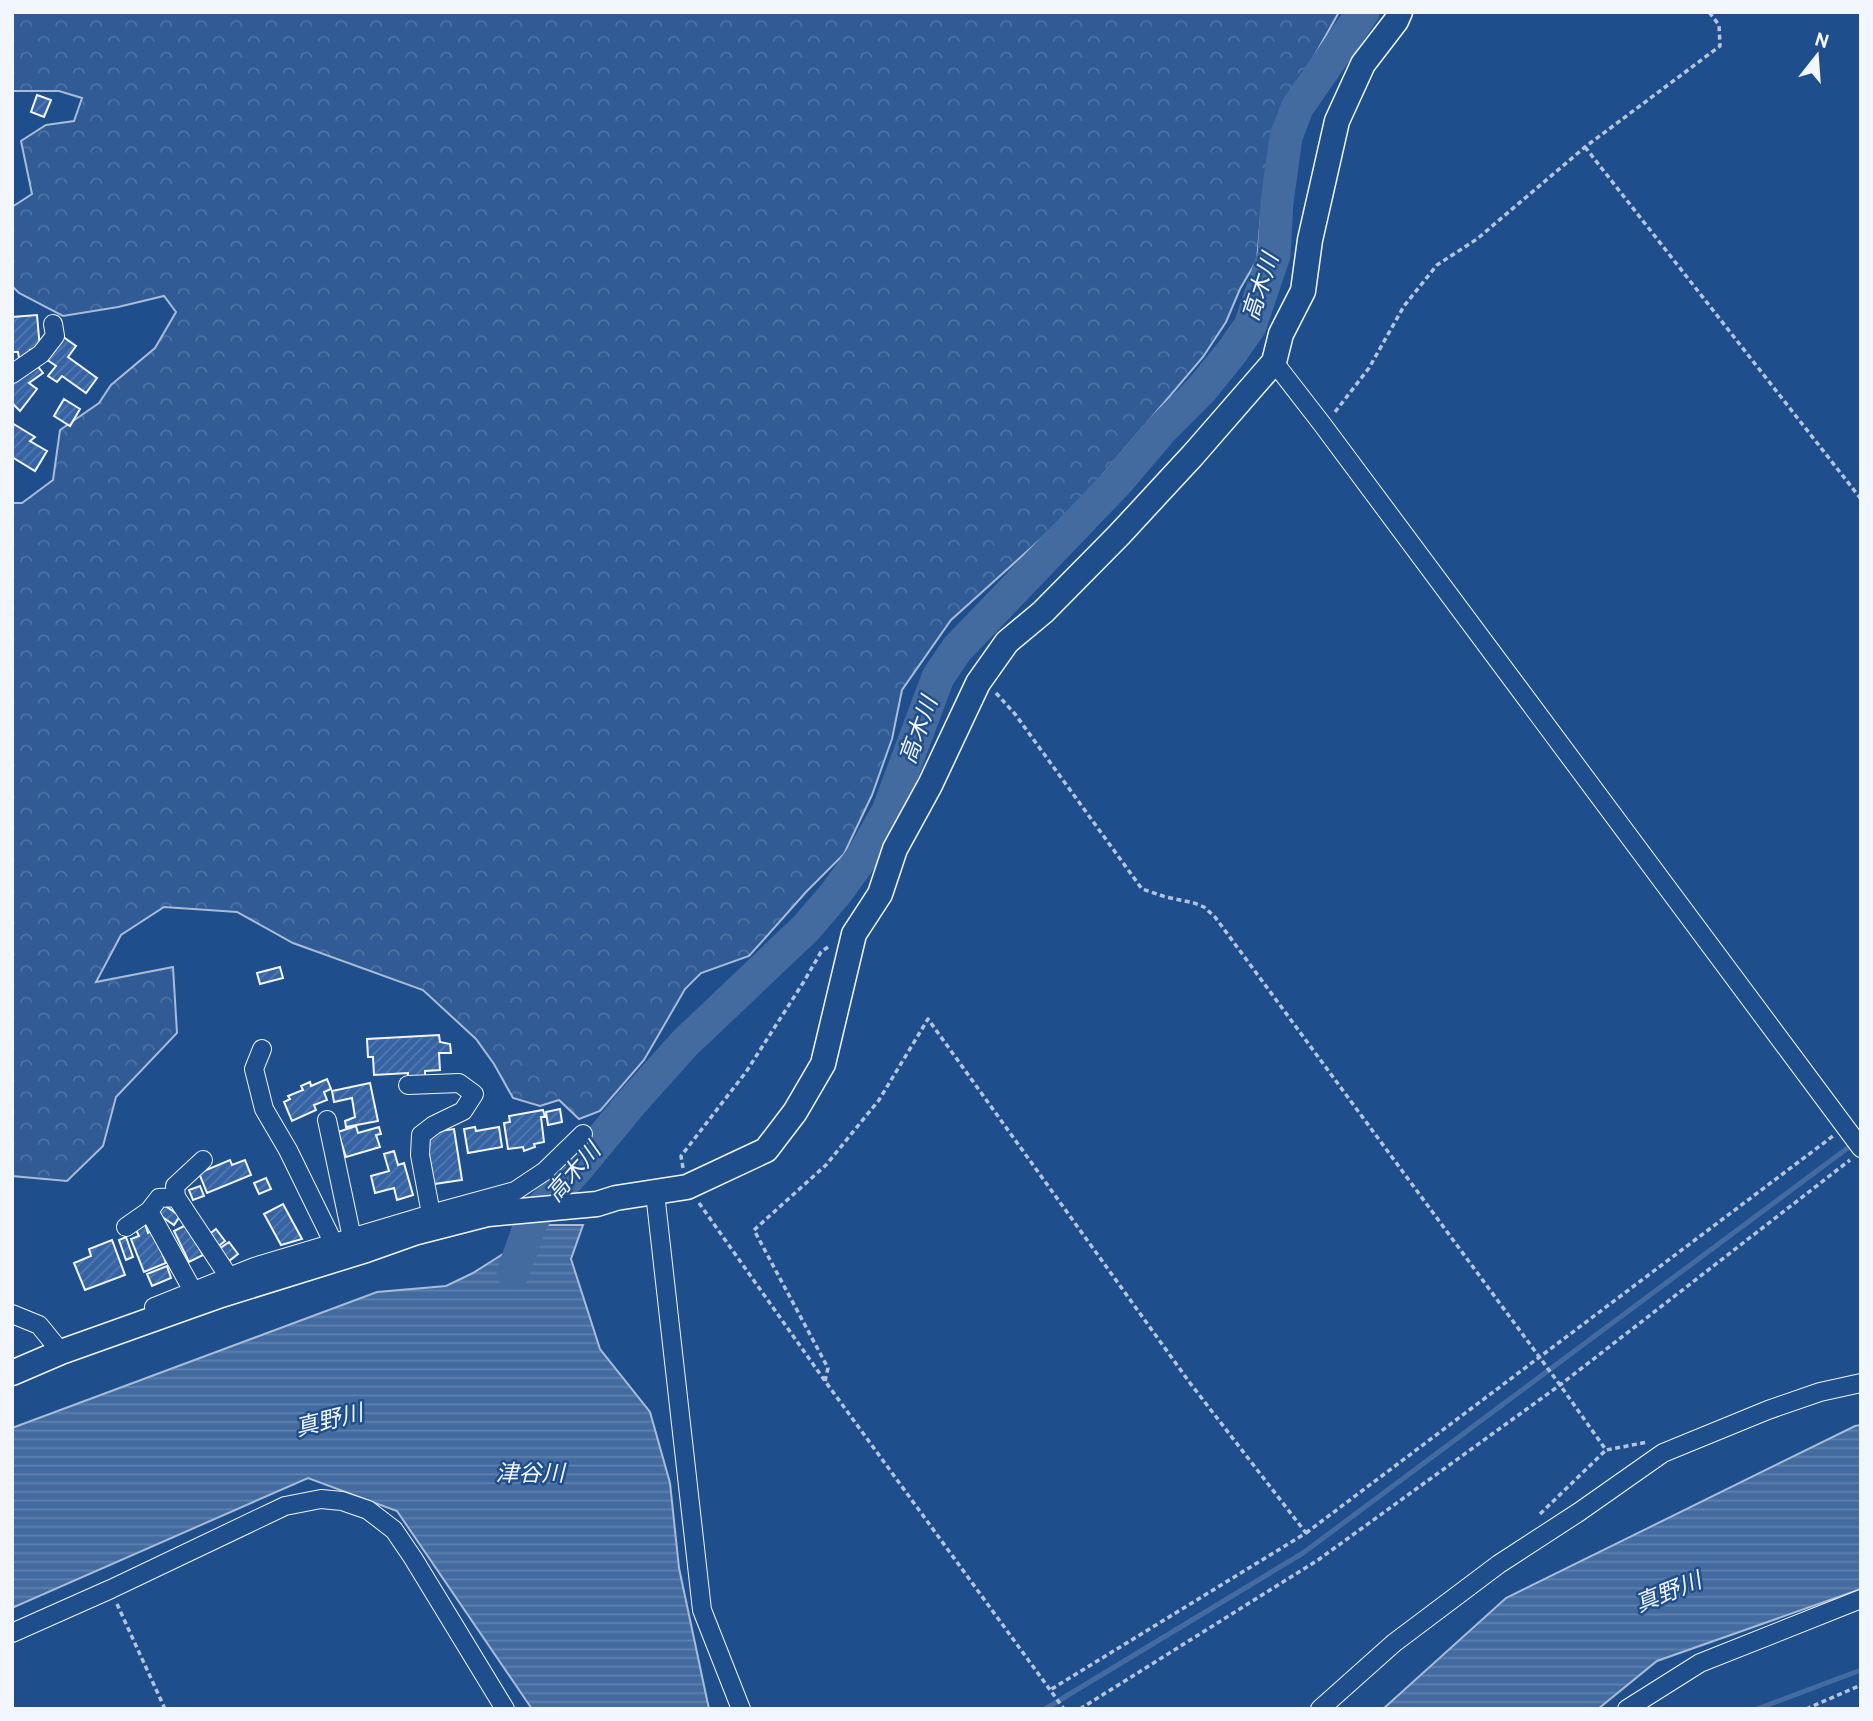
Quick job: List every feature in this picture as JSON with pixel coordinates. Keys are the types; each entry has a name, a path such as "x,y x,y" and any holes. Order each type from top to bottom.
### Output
{"street":[{"path":"12,1373 61,1352 221,1295 414,1233 488,1214 597,1204 616,1198 687,1187 766,1150 795,1112 823,1063 854,933 880,894 895,849 930,785 978,683 1007,642 1043,612 1119,535 1273,362 1281,334 1303,291 1310,240 1337,121 1363,64 1400,12"},
{"path":"12,374 41,354 55,336 53,324"},
{"path":"1273,362 1322,424 1852,1142"},
{"path":"262,1049 254,1069 264,1109 288,1150 334,1244"},
{"path":"408,1085 459,1083 474,1094 463,1111 433,1125 421,1135 420,1155 431,1214"},
{"path":"327,1120 352,1238"},
{"path":"61,1352 94,1331 254,1267 515,1191 545,1171 583,1135"},
{"path":"202,1160 175,1186 176,1197 229,1277"},
{"path":"655,1193 702,1610 741,1709"},
{"path":"126,1227 149,1211 159,1198 176,1197"},
{"path":"149,1211 193,1291"},
{"path":"12,1314 38,1325 61,1352"},
{"path":"1320,1709 1394,1643 1478,1580 1663,1453 1768,1410 1820,1392 1861,1383"},
{"path":"12,1633 285,1507 320,1499 342,1501 368,1510 394,1531 505,1709"},
{"path":"1627,1709 1700,1663 1861,1599"}],"path":[{"path":"1322,424 1337,410 1369,368 1404,306 1437,265 1477,239 1585,147 1720,46 1719,25 1709,12"},
{"path":"1585,147 1861,499"},
{"path":"978,683 996,693 1015,714 1142,889 1194,903 1204,907 1215,917 1606,1450"},
{"path":"831,945 821,952 746,1072 681,1156 687,1187 1064,1709"},
{"path":"825,1381 828,1368 754,1230 826,1165 878,1100 928,1018 1190,1383 1306,1533"},
{"path":"1051,1692 1306,1533 1539,1356 1852,1142"},
{"path":"1080,1709 1318,1560 1560,1385 1852,1142"},
{"path":"1539,1515 1606,1450 1656,1440"},
{"path":"111,1589 165,1709"},
{"path":"1806,1709 1861,1685"}],"green space":[{"path":"12,12 1339,12 1302,78 1271,146 1257,260 1240,289 1226,322 1203,357 1084,497 951,620 902,690 892,739 872,795 844,854 749,956 701,973 685,989 644,1060 600,1111 579,1119 559,1100 540,1106 513,1098 476,1039 423,990 293,943 237,912 164,907 121,935 96,982 173,967 177,1033 116,1097 103,1146 67,1181 12,1176 12,503 22,503 53,480 60,430 99,403 111,385 155,348 176,312 164,296 63,316 19,293 12,286 12,207 32,194 21,141 46,125 74,121 82,98 59,91 12,91"}],"water":[{"name":"津谷川","path":"534,1225 583,1225 571,1259 600,1349 650,1412 670,1483 679,1568 709,1709 532,1709 397,1511 308,1478 12,1608 12,1428 377,1292 446,1286 503,1254"},
{"name":"真野川","path":"1861,1425 1861,1589 1657,1661 1598,1709 1383,1709 1506,1598"}],"building":[{"path":"37,95 51,100 44,117 31,112"},
{"path":"37,315 40,349 30,350 31,357 19,358 18,352 12,352 12,317"},
{"path":"62,336 76,346 68,357 97,378 86,393 62,376 57,382 48,376 56,366 46,359"},
{"path":"36,364 43,373 29,383 37,389 20,411 12,403 12,385"},
{"path":"64,399 80,409 70,426 54,416"},
{"path":"12,423 35,437 30,441 47,451 35,471 12,457"},
{"path":"280,967 283,978 260,984 257,973"},
{"path":"439,1035 440,1042 450,1044 451,1053 439,1053 440,1070 425,1071 425,1078 408,1079 408,1073 374,1075 373,1057 368,1057 367,1039"},
{"path":"327,1079 331,1089 324,1092 327,1100 314,1105 316,1110 292,1121 284,1102 290,1099 288,1096 303,1090 301,1086 310,1082 311,1086"},
{"path":"370,1083 378,1121 346,1127 345,1121 355,1117 352,1098 334,1102 332,1091"},
{"path":"560,1109 562,1122 548,1125 546,1112"},
{"path":"543,1110 545,1117 541,1117 544,1142 534,1144 535,1147 524,1151 523,1147 508,1149 504,1123 510,1122 509,1116"},
{"path":"356,1126 358,1133 379,1127 381,1134 376,1135 380,1147 346,1157 338,1132"},
{"path":"475,1127 476,1131 499,1127 502,1147 468,1153 464,1129"},
{"path":"454,1129 462,1180 434,1184 425,1133"},
{"path":"394,1151 398,1165 404,1163 413,1195 397,1200 394,1188 375,1193 371,1176 389,1171 384,1154"},
{"path":"230,1160 232,1165 245,1160 251,1175 207,1193 199,1173"},
{"path":"266,1178 271,1189 259,1194 254,1183"},
{"path":"200,1186 204,1196 193,1200 189,1190"},
{"path":"283,1204 302,1239 281,1245 264,1214"},
{"path":"164,1205 180,1216 174,1225 158,1214"},
{"path":"145,1224 148,1233 153,1230 166,1263 144,1272 131,1239 139,1236 135,1228"},
{"path":"188,1224 203,1255 189,1262 174,1231"},
{"path":"216,1229 225,1241 216,1248 207,1236"},
{"path":"126,1237 133,1257 126,1260 119,1240"},
{"path":"112,1240 125,1275 85,1290 74,1263 91,1256 89,1249"},
{"path":"229,1242 238,1254 229,1261 219,1249"},
{"path":"167,1266 171,1278 152,1286 147,1274"}],"waterway":[{"name":"高木川","path":"513,1273 532,1219 685,1043 806,928 862,857 888,811 938,677 957,649 1201,390 1250,326 1274,255 1277,202 1286,137 1297,108 1363,12"},
{"path":"1045,1709 1303,1553 1853,1144"},
{"path":"1757,1709 1861,1670"}]}
